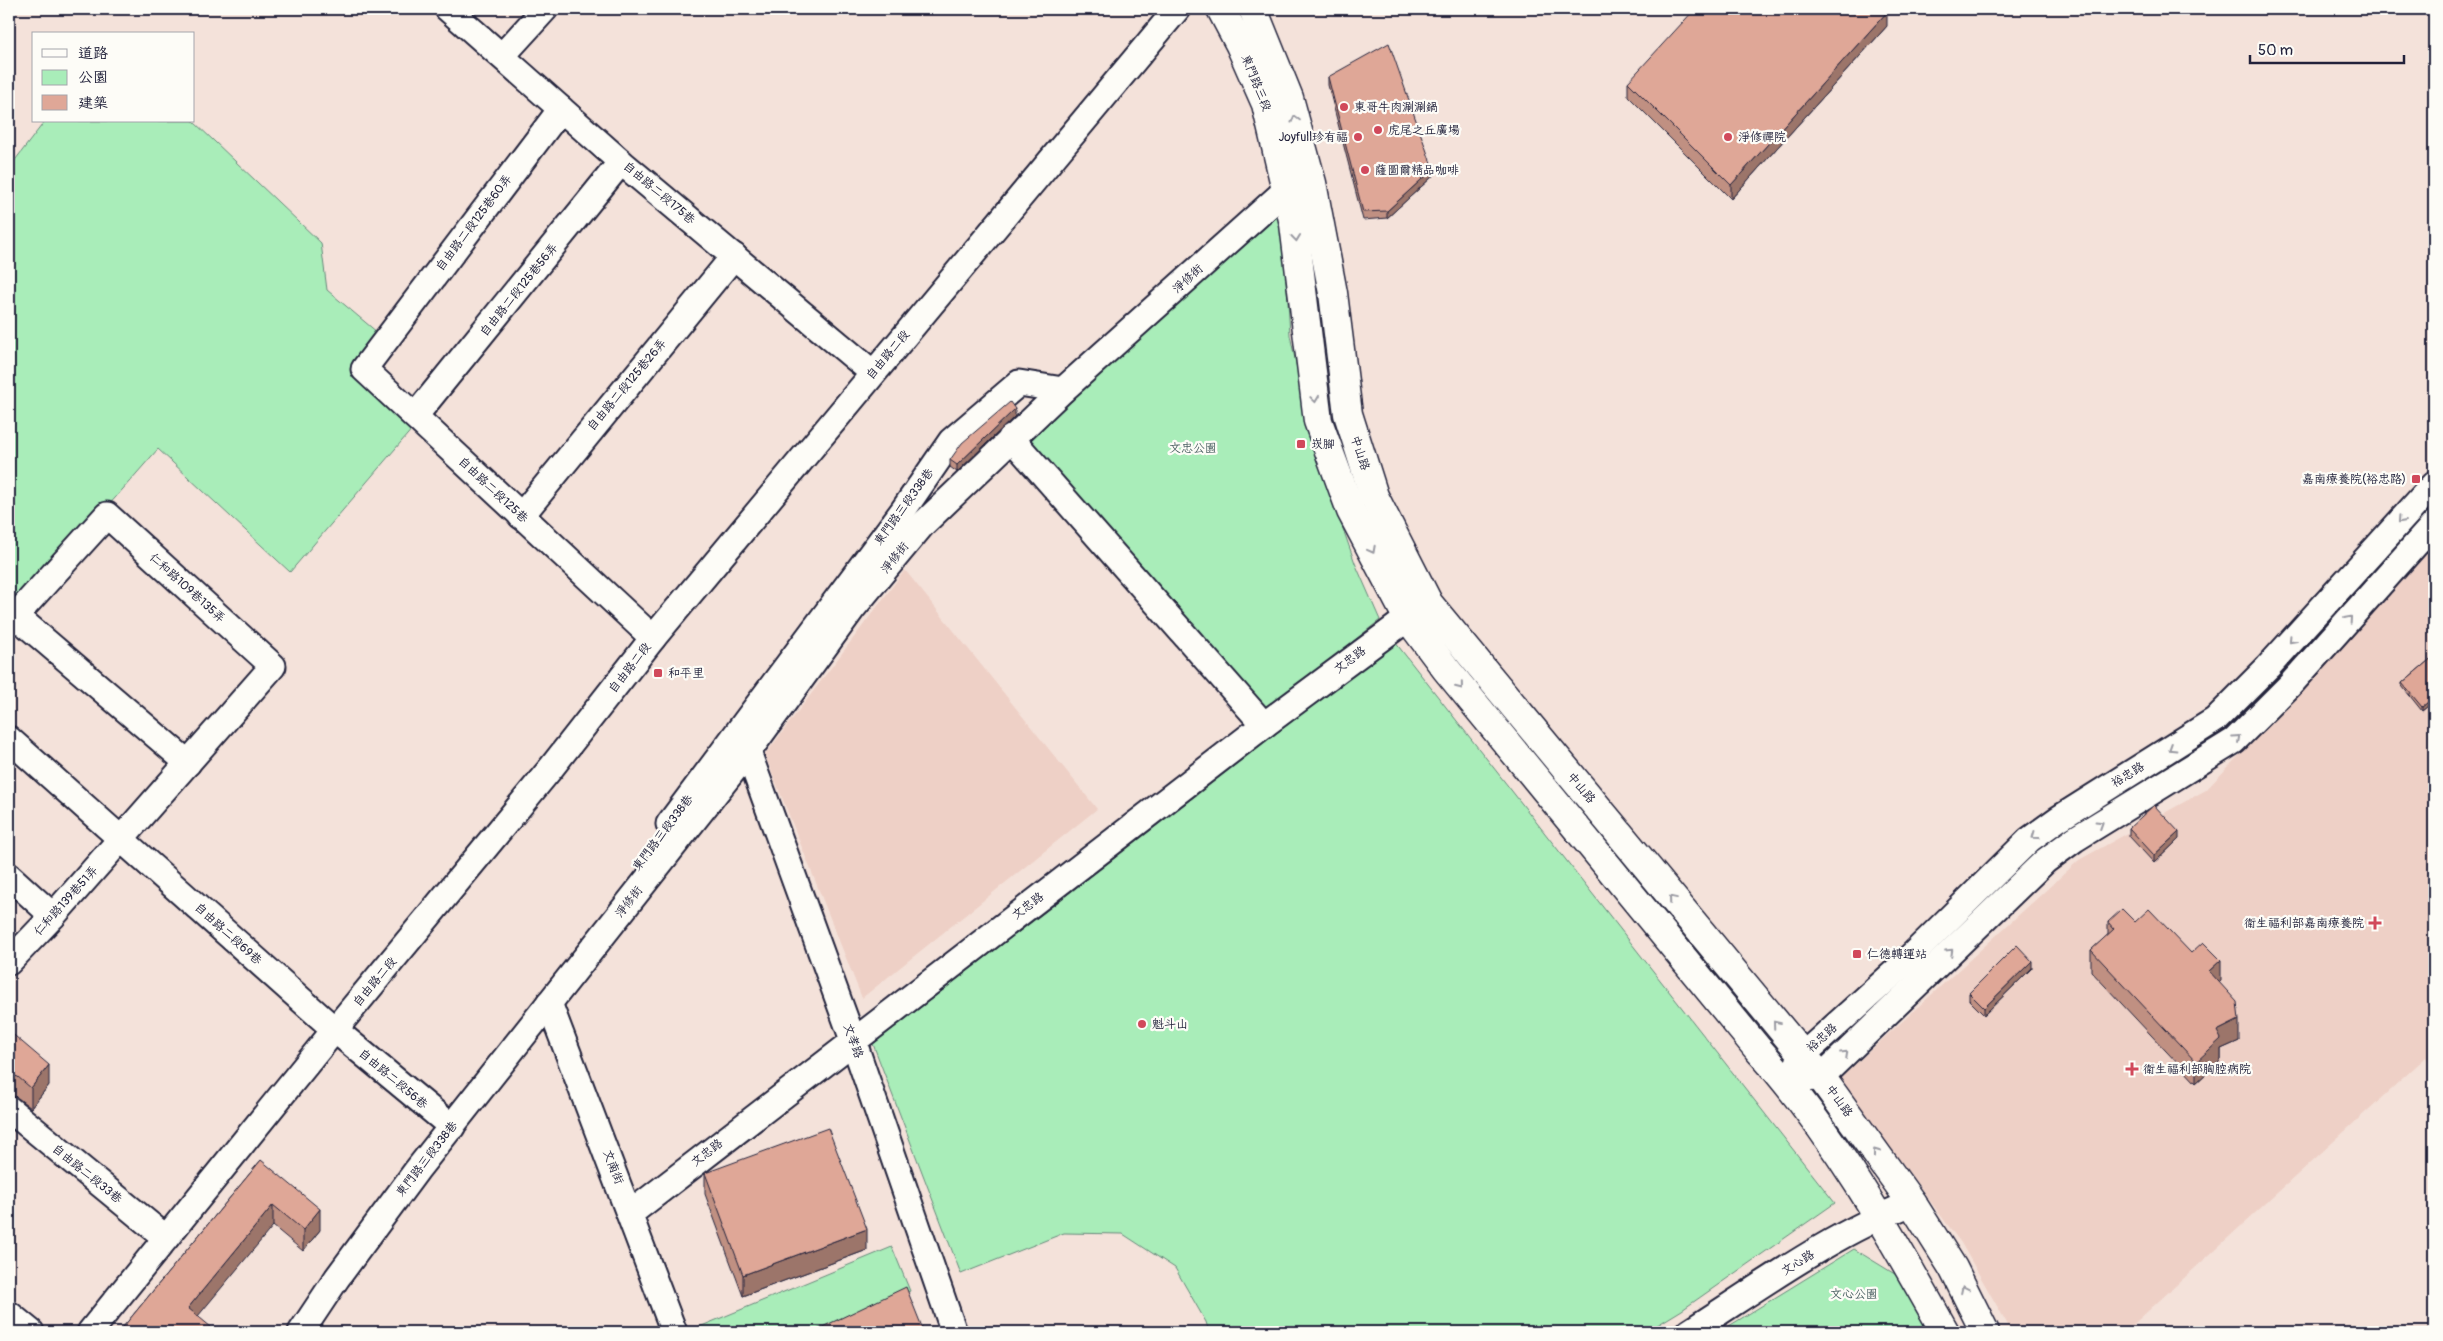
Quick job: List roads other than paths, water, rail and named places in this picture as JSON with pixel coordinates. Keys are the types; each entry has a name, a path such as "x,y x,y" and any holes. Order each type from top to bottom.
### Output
{"main road":[{"name":"東門路三段","path":"1221,9 1240,45 1266,104 1299,187"},
{"name":"東門路三段","path":"1253,9 1289,98 1299,187"},
{"name":"中山路","path":"1299,187 1294,224 1318,421 1351,511 1418,611 1452,677 1751,1041 1788,1082 1860,1186 1945,1332"},
{"name":"中山路","path":"1418,611 1821,1077 1912,1203 1954,1268 1985,1332"}],"street":[{"name":"自由路二段175巷","path":"448,9 621,162 873,373"},
{"path":"502,56 545,9"},
{"name":"自由路二段","path":"90,1332 551,768 653,638 1177,9"},
{"name":"自由路二段125巷60弄","path":"388,337 560,109"},
{"name":"自由路二段125巷56弄","path":"415,416 621,162"},
{"name":"淨修街","path":"549,1003 748,752 854,608 922,525 1063,390 1299,187"},
{"name":"自由路二段125巷26弄","path":"521,516 734,256"},
{"name":"自由路二段125巷","path":"388,337 364,369 653,638"},
{"name":"東門路三段338巷","path":"300,1332 337,1278 549,1003 554,979 896,520 951,441 1019,384 1063,390"},
{"path":"1011,438 1264,725"},
{"name":"裕忠路","path":"1821,1077 2029,840 2215,720 2268,667 2434,484"},
{"name":"仁和路109巷135弄","path":"122,839 188,763 272,666 107,515 12,619 188,763"},
{"name":"裕忠路","path":"1788,1082 1802,1056 1906,978 2045,861 2075,839 2234,741 2290,685 2434,524"},
{"name":"文忠路","path":"631,1213 1264,725 1418,611"},
{"path":"9,739 122,839"},
{"name":"文孝路","path":"748,752 853,1040 954,1332"},
{"name":"自由路二段69巷","path":"122,839 335,1030"},
{"name":"仁和路139巷51弄","path":"9,962 122,839"},
{"path":"9,876 53,916"},
{"name":"文南街","path":"549,1003 631,1213 674,1332"},
{"name":"自由路二段56巷","path":"335,1030 452,1128"},
{"path":"1788,1082 1821,1077"},
{"name":"自由路二段33巷","path":"9,1109 166,1238"},
{"name":"文心路","path":"1690,1332 1844,1234 1877,1216 1912,1203"},
{"path":"9,1314 32,1332"}],"place":[{"name":"東哥牛肉涮涮鍋","path":"1344,107"},
{"name":"虎尾之丘廣場","path":"1378,130"},
{"name":"Joyfull珍有福","path":"1358,137"},
{"name":"淨修禪院","path":"1728,137"},
{"name":"薩圖爾精品咖啡","path":"1365,170"},
{"name":"崁腳","path":"1301,444"},
{"name":"嘉南療養院(裕忠路)","path":"2416,479"},
{"name":"和平里","path":"658,673"},
{"name":"衛生福利部嘉南療養院","path":"2375,923"},
{"name":"仁德轉運站","path":"1857,954"},
{"name":"魁斗山","path":"1142,1024"},
{"name":"衛生福利部胸腔病院","path":"2132,1069"}],"park label":[{"name":"文忠公園","path":"1193,448"},
{"name":"文心公園","path":"1854,1294"}]}
